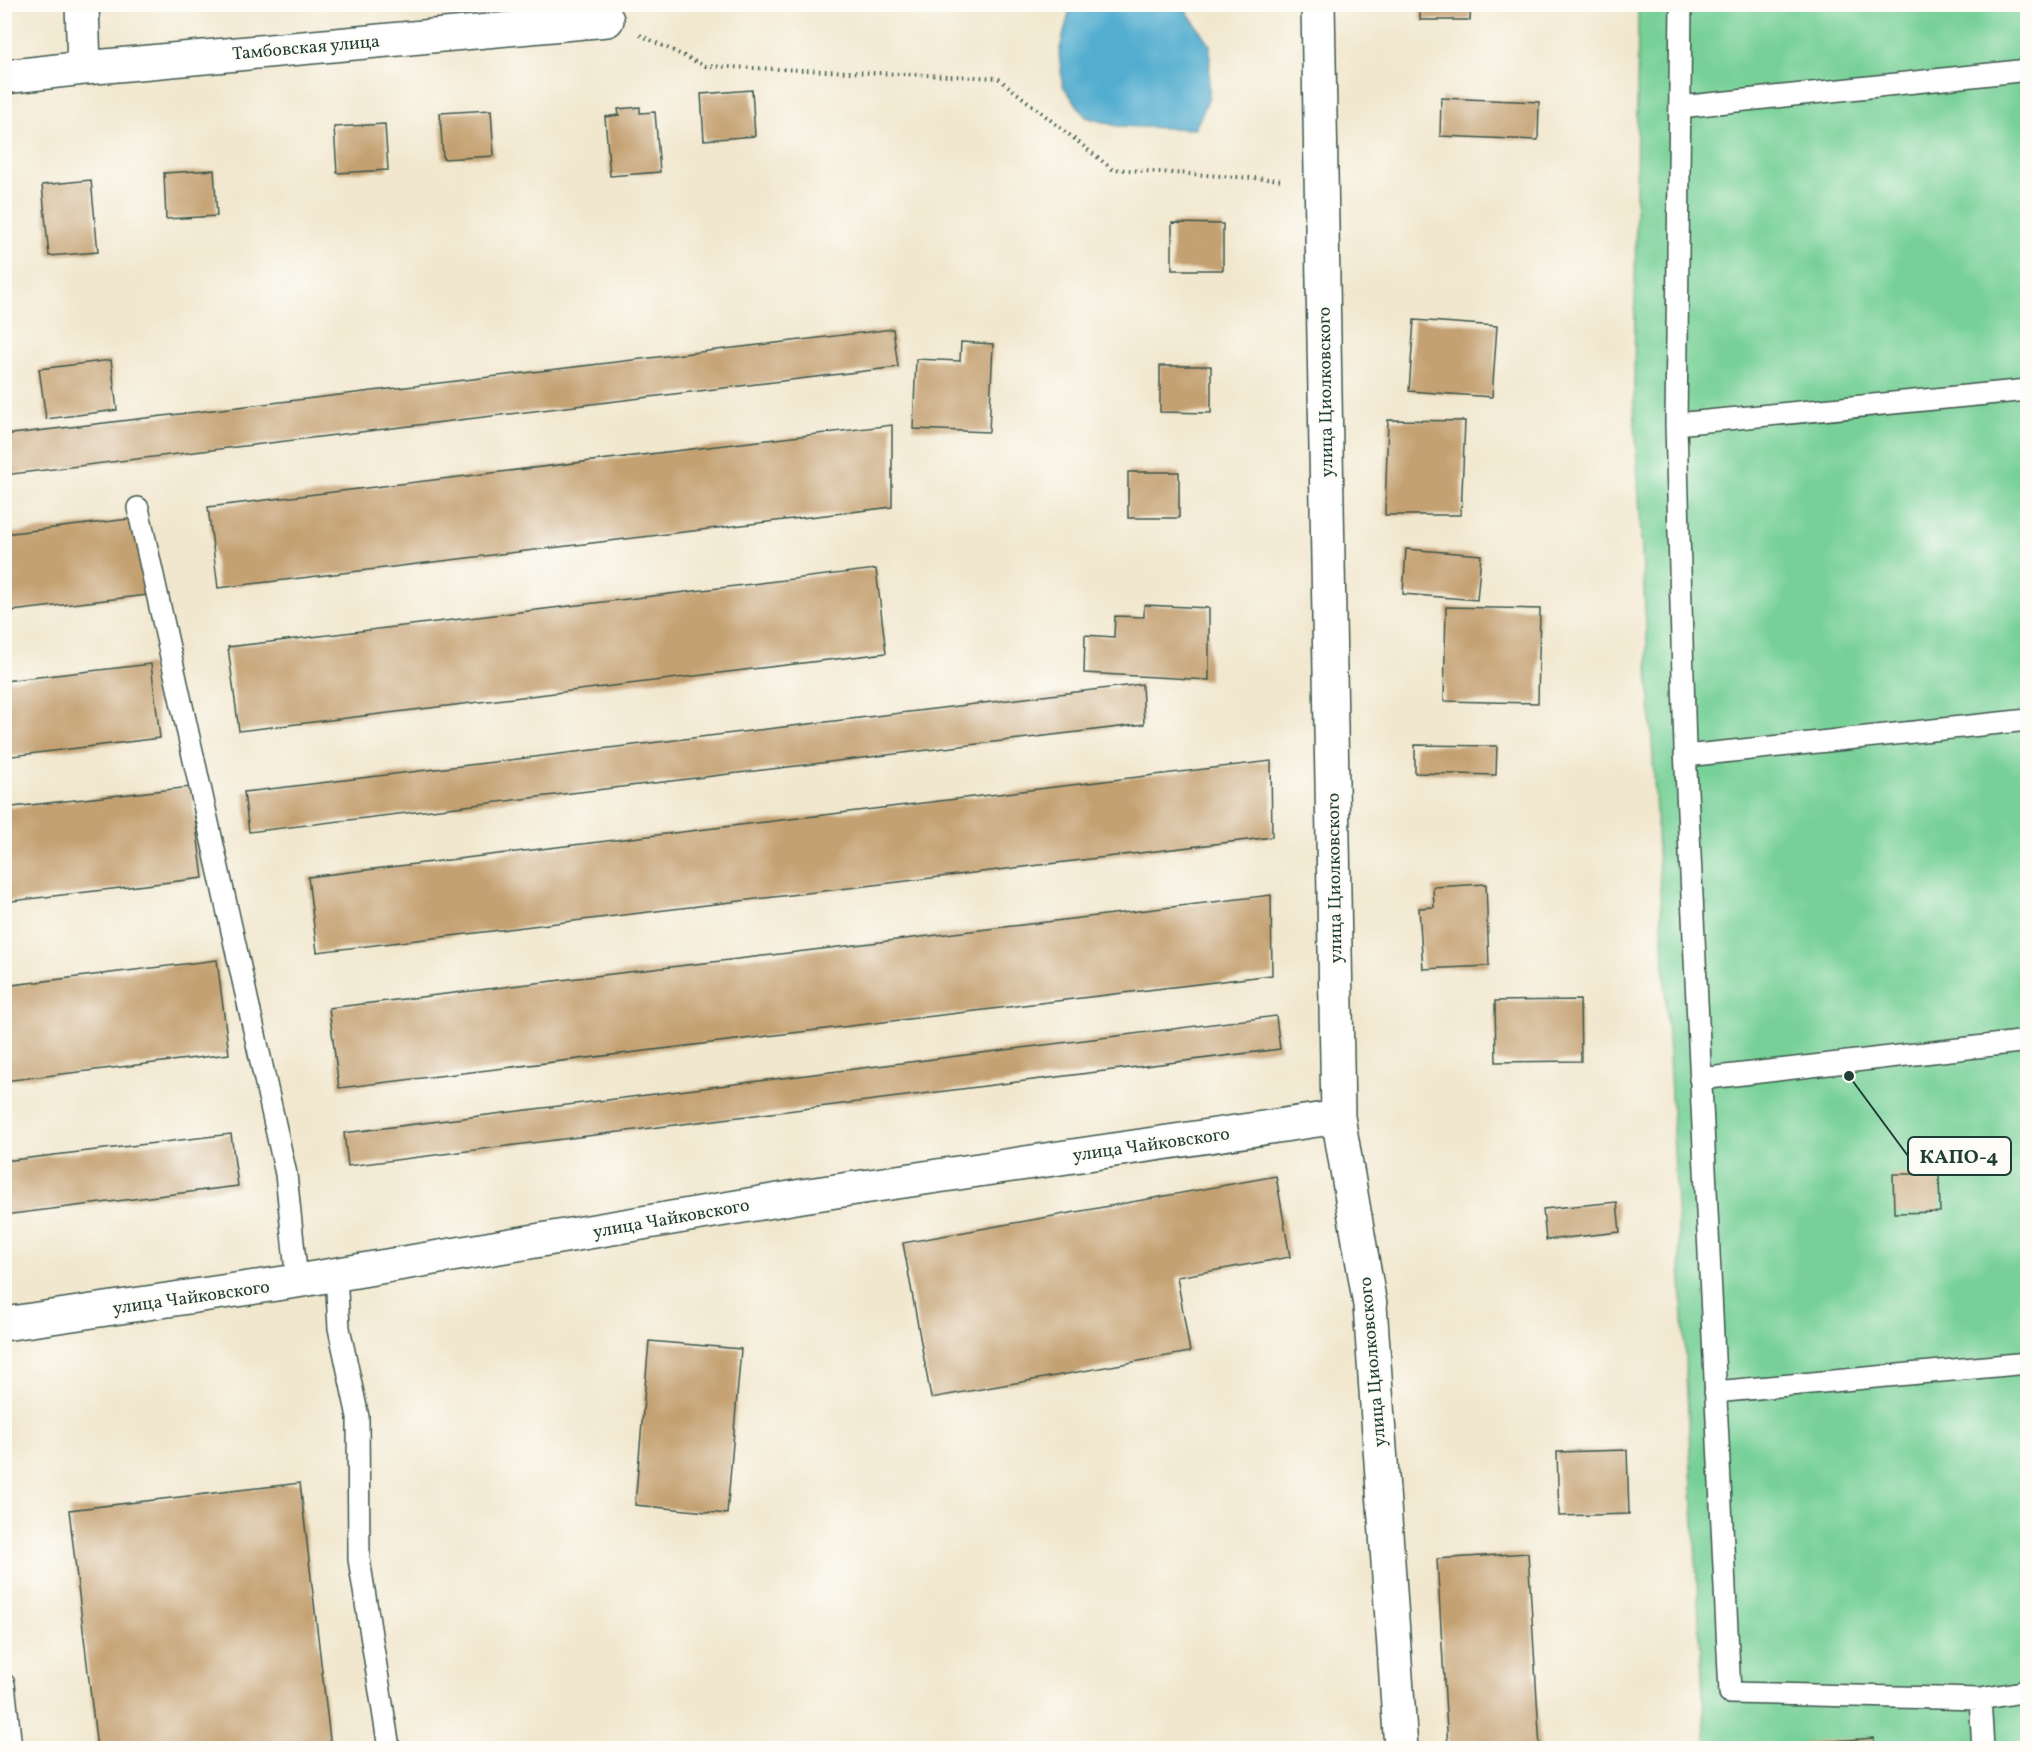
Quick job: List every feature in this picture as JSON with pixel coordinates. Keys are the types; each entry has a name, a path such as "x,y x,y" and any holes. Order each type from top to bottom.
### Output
{"street":[{"path":"82,4 84,68"},
{"name":"улица Циолковского","path":"1318,4 1338,1117 1370,1305 1401,1749"},
{"name":"Тамбовская улица","path":"4,77 607,20"},
{"name":"улица Чайковского","path":"4,1324 297,1281 802,1196 1338,1117"}],"lane":[{"path":"1681,4 1676,424 1685,756 1730,1693 1980,1699 2028,1691"},
{"path":"1680,108 2028,70"},
{"path":"1676,424 2028,390"},
{"path":"138,508 286,1174 297,1281"},
{"path":"1685,756 2028,720"},
{"path":"1700,1079 2028,1041"},
{"path":"336,1274 339,1328 358,1417 359,1559 389,1749"},
{"path":"1715,1392 2028,1363"},
{"path":"4,1684 11,1749"},
{"path":"1980,1699 1983,1749"}],"path":[{"path":"607,20 705,66 998,78 1112,169 1322,183"}],"green space":[{"path":"1638,5 2027,5 2027,1748 1706,1748 1634,403"}],"water":[{"path":"1071,5 1182,5 1210,45 1209,97 1195,129 1117,126 1086,117 1063,86 1059,53"}],"building":[{"path":"1420,4 1471,4 1470,20 1420,20"},
{"path":"752,90 755,136 704,140 701,94"},
{"path":"1441,98 1539,102 1538,140 1440,136"},
{"path":"640,107 640,113 655,112 660,172 610,176 605,117 619,115 618,109"},
{"path":"491,110 494,156 443,159 440,113"},
{"path":"385,124 388,170 337,173 334,127"},
{"path":"214,170 217,216 166,219 164,173"},
{"path":"91,180 98,252 49,256 42,185"},
{"path":"1172,223 1223,224 1223,270 1172,270"},
{"path":"1414,320 1497,326 1492,397 1409,391"},
{"path":"893,329 898,367 4,475 4,435"},
{"path":"961,342 993,344 989,432 913,429 916,359 960,361"},
{"path":"111,360 117,410 46,419 39,369"},
{"path":"1160,366 1211,366 1211,413 1160,412"},
{"path":"1388,420 1465,421 1461,515 1385,515"},
{"path":"892,425 892,507 218,588 208,507"},
{"path":"1128,472 1179,472 1179,518 1128,518"},
{"path":"137,518 147,595 4,612 4,534"},
{"path":"1406,549 1481,555 1477,600 1403,594"},
{"path":"876,569 886,653 239,731 228,647"},
{"path":"1144,605 1209,608 1209,680 1084,673 1085,635 1114,637 1115,616 1144,617"},
{"path":"1446,607 1540,609 1538,703 1444,701"},
{"path":"151,664 160,738 4,757 4,681"},
{"path":"1142,684 1144,724 249,832 244,792"},
{"path":"1415,745 1497,746 1496,775 1415,773"},
{"path":"1271,761 1272,837 317,952 308,877"},
{"path":"191,787 203,878 4,902 4,808"},
{"path":"1486,884 1489,966 1423,969 1419,908 1434,907 1433,887"},
{"path":"1271,895 1272,975 339,1088 329,1008"},
{"path":"217,960 229,1054 4,1081 4,986"},
{"path":"1580,1000 1581,1061 1496,1062 1495,1001"},
{"path":"1276,1016 1280,1049 348,1166 344,1133"},
{"path":"231,1134 238,1186 4,1215 4,1161"},
{"path":"1893,1174 1939,1174 1940,1212 1894,1213"},
{"path":"1276,1176 1290,1257 1177,1277 1190,1352 931,1398 903,1243"},
{"path":"1617,1202 1620,1232 1546,1240 1543,1209"},
{"path":"649,1341 741,1349 727,1514 635,1505"},
{"path":"1627,1450 1629,1514 1559,1516 1557,1452"},
{"path":"300,1483 331,1748 97,1748 69,1510"},
{"path":"1528,1553 1540,1748 1448,1748 1437,1559"},
{"path":"1874,1738 1875,1748 1803,1748 1802,1743"}],"place":[{"name":"КАПО-4","path":"1849,1076"}]}
